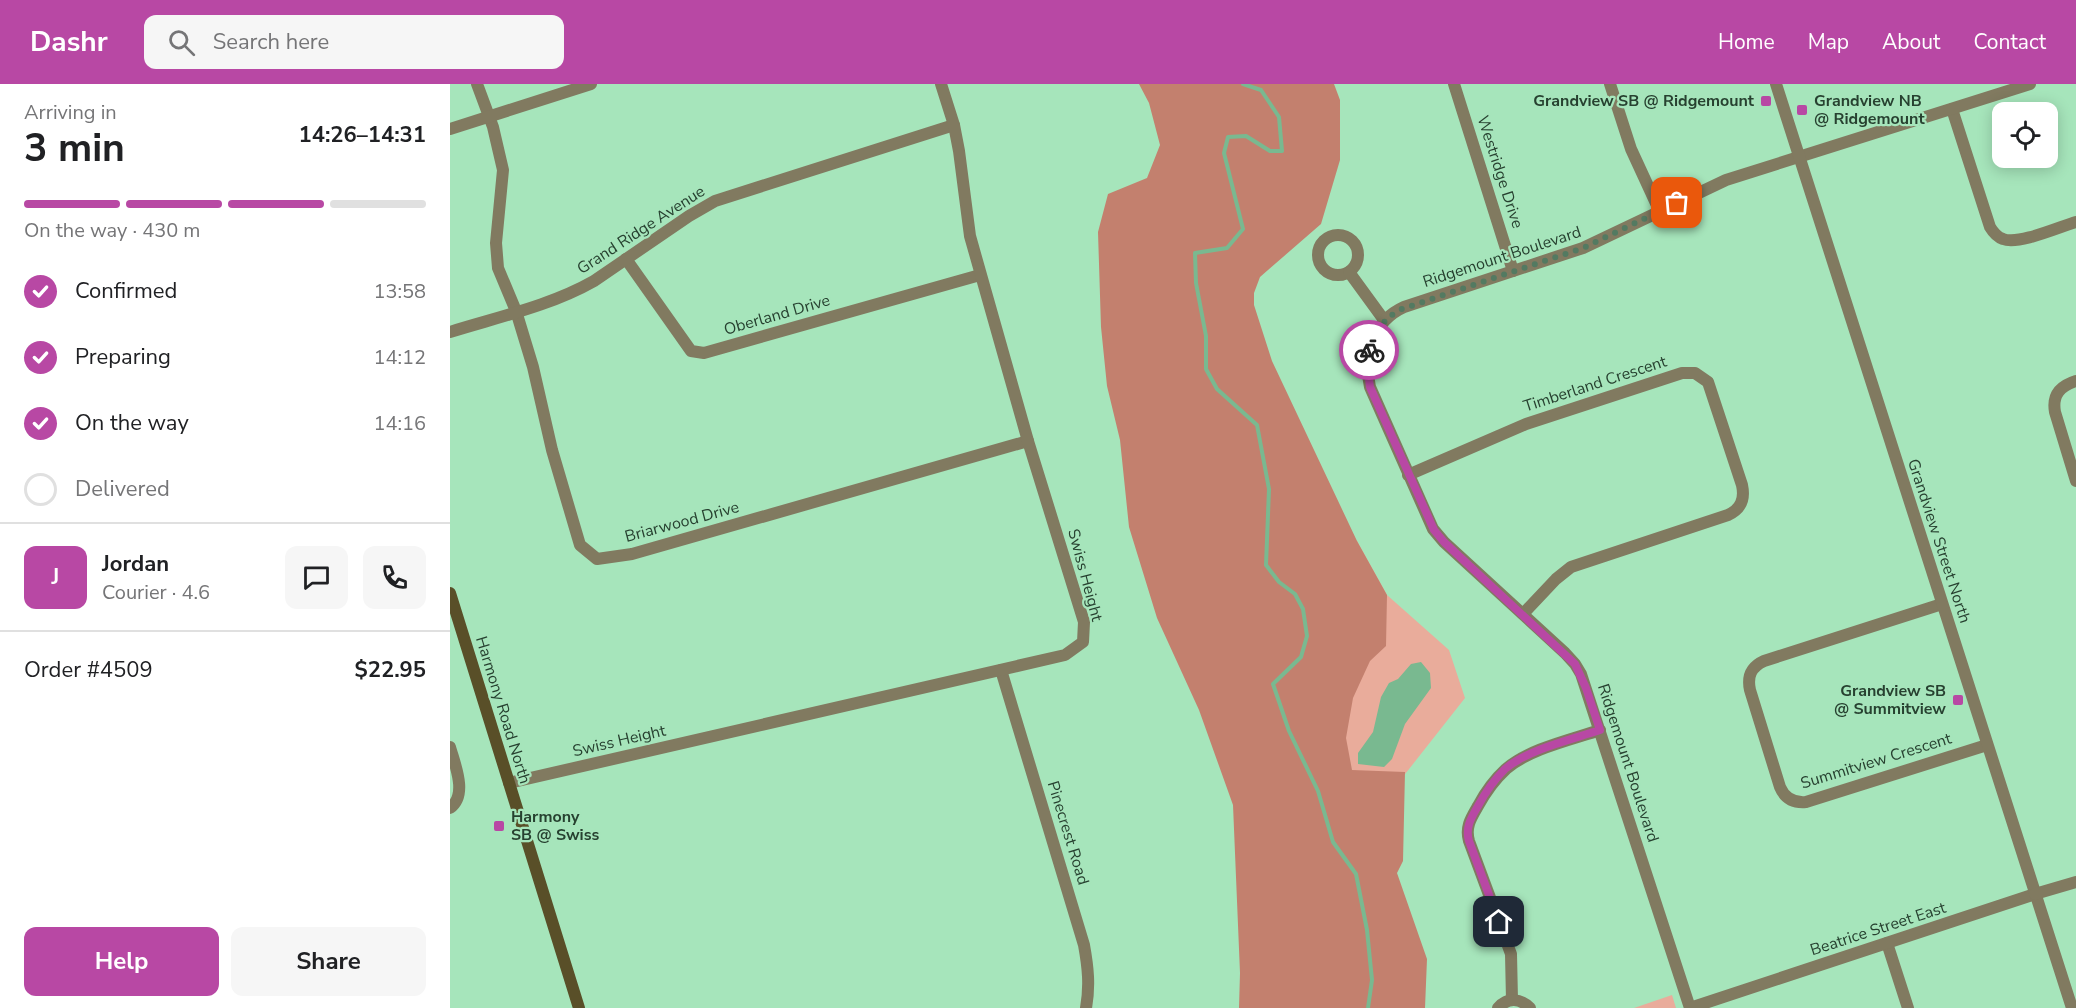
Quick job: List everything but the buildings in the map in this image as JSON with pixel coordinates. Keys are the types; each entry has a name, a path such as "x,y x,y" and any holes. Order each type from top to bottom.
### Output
{"main road":[{"name":"Harmony Road North","path":"450,593 579,1008"}],"street":[{"path":"477,84 493,127 503,170 496,243 498,268 516,311"},
{"path":"450,129 591,84"},
{"name":"Swiss Height","path":"509,783 1065,655 1083,642 1084,622 1028,441 970,236 954,125 941,84"},
{"name":"Westridge Drive","path":"1454,84 1513,271"},
{"path":"1610,84 1631,149 1660,212"},
{"name":"Grandview Street North","path":"1776,84 2072,1008"},
{"name":"Ridgemount Boulevard","path":"1690,1008 1586,688 1575,664 1440,539 1408,475 1373,396 1367,364 1370,349 1384,320 1411,304 1583,248 1718,183 2030,84"},
{"path":"1952,109 1990,227 1997,236 2006,240 2017,240 2076,222"},
{"name":"Grand Ridge Avenue","path":"450,332 579,290 688,216 715,201 954,125"},
{"name":"Oberland Drive","path":"626,259 691,351 704,353 980,275"},
{"path":"1349,272 1384,320"},
{"name":"Briarwood Drive","path":"516,311 533,366 552,450 580,545 597,559 632,554 1028,441"},
{"name":"Timberland Crescent","path":"1408,475 1526,423 1682,373 1695,373 1708,382 1742,485 1743,497 1739,508 1728,515 1571,567 1556,579 1523,614"},
{"path":"2076,381 2060,389 2054,402 2076,481"},
{"name":"Summitview Crescent","path":"1942,604 1764,661 1753,668 1749,681 1750,690 1780,787 1789,799 1806,802 1987,745"},
{"name":"Pinecrest Road","path":"1001,670 1084,945 1089,970 1089,994 1086,1008"},
{"path":"1512,1000 1511,954 1469,841 1468,824 1486,792 1500,774 1514,763 1530,754 1600,730"},
{"path":"450,747 460,791 457,800 450,808"},
{"name":"Beatrice Street East","path":"1690,1008 2076,882"},
{"path":"1887,943 1908,1008"},
{"path":"1498,1008 1505,1001 1512,1000 1525,1003 1530,1008"}],"shaded area":[{"path":"1139,84 1334,84 1340,100 1340,160 1321,224 1260,277 1254,293 1254,305 1272,361 1357,541 1387,595 1386,646 1370,661 1353,698 1346,738 1352,770 1405,772 1403,861 1397,873 1427,959 1425,1008 1239,1008 1240,973 1233,805 1199,710 1157,618 1129,527 1120,440 1107,386 1101,327 1098,232 1108,194 1147,178 1160,145 1149,103"},
{"path":"1269,489 1357,541 1387,595 1449,650 1465,698 1376,811 1356,874"},
{"path":"1421,662 1430,673 1431,688 1405,724 1392,759 1384,767 1358,764 1358,753 1373,732 1381,697 1389,683 1398,679 1411,664"},
{"path":"1672,995 1676,1008 1634,1008"}],"waterway":[{"path":"1243,84 1261,90 1279,117 1282,151 1270,151 1246,136 1228,137 1224,153 1243,229 1227,248 1195,253 1196,283 1206,336 1206,369 1217,389 1257,425 1269,489 1266,565 1279,582 1295,594 1303,609 1307,636 1301,657 1273,684 1289,731 1318,791 1333,842 1356,874 1367,930 1372,980 1368,1008"}],"way so far":[{"path":"1369,350 1384,320 1399,310 1417,302 1583,248 1677,203"}],"place":[{"name":"Grandview SB @ Ridgemount","path":"1766,101"},
{"name":"Grandview NB @ Ridgemount","path":"1802,110"},
{"name":"Grandview SB @ Summitview","path":"1958,700"},
{"name":"Harmony SB @ Swiss","path":"499,826"}],"route":[{"path":"1369,350 1368,378 1373,396 1434,530 1440,539 1575,664 1600,730 1530,754 1514,763 1504,770 1486,792 1470,820 1467,836 1499,922"}]}
